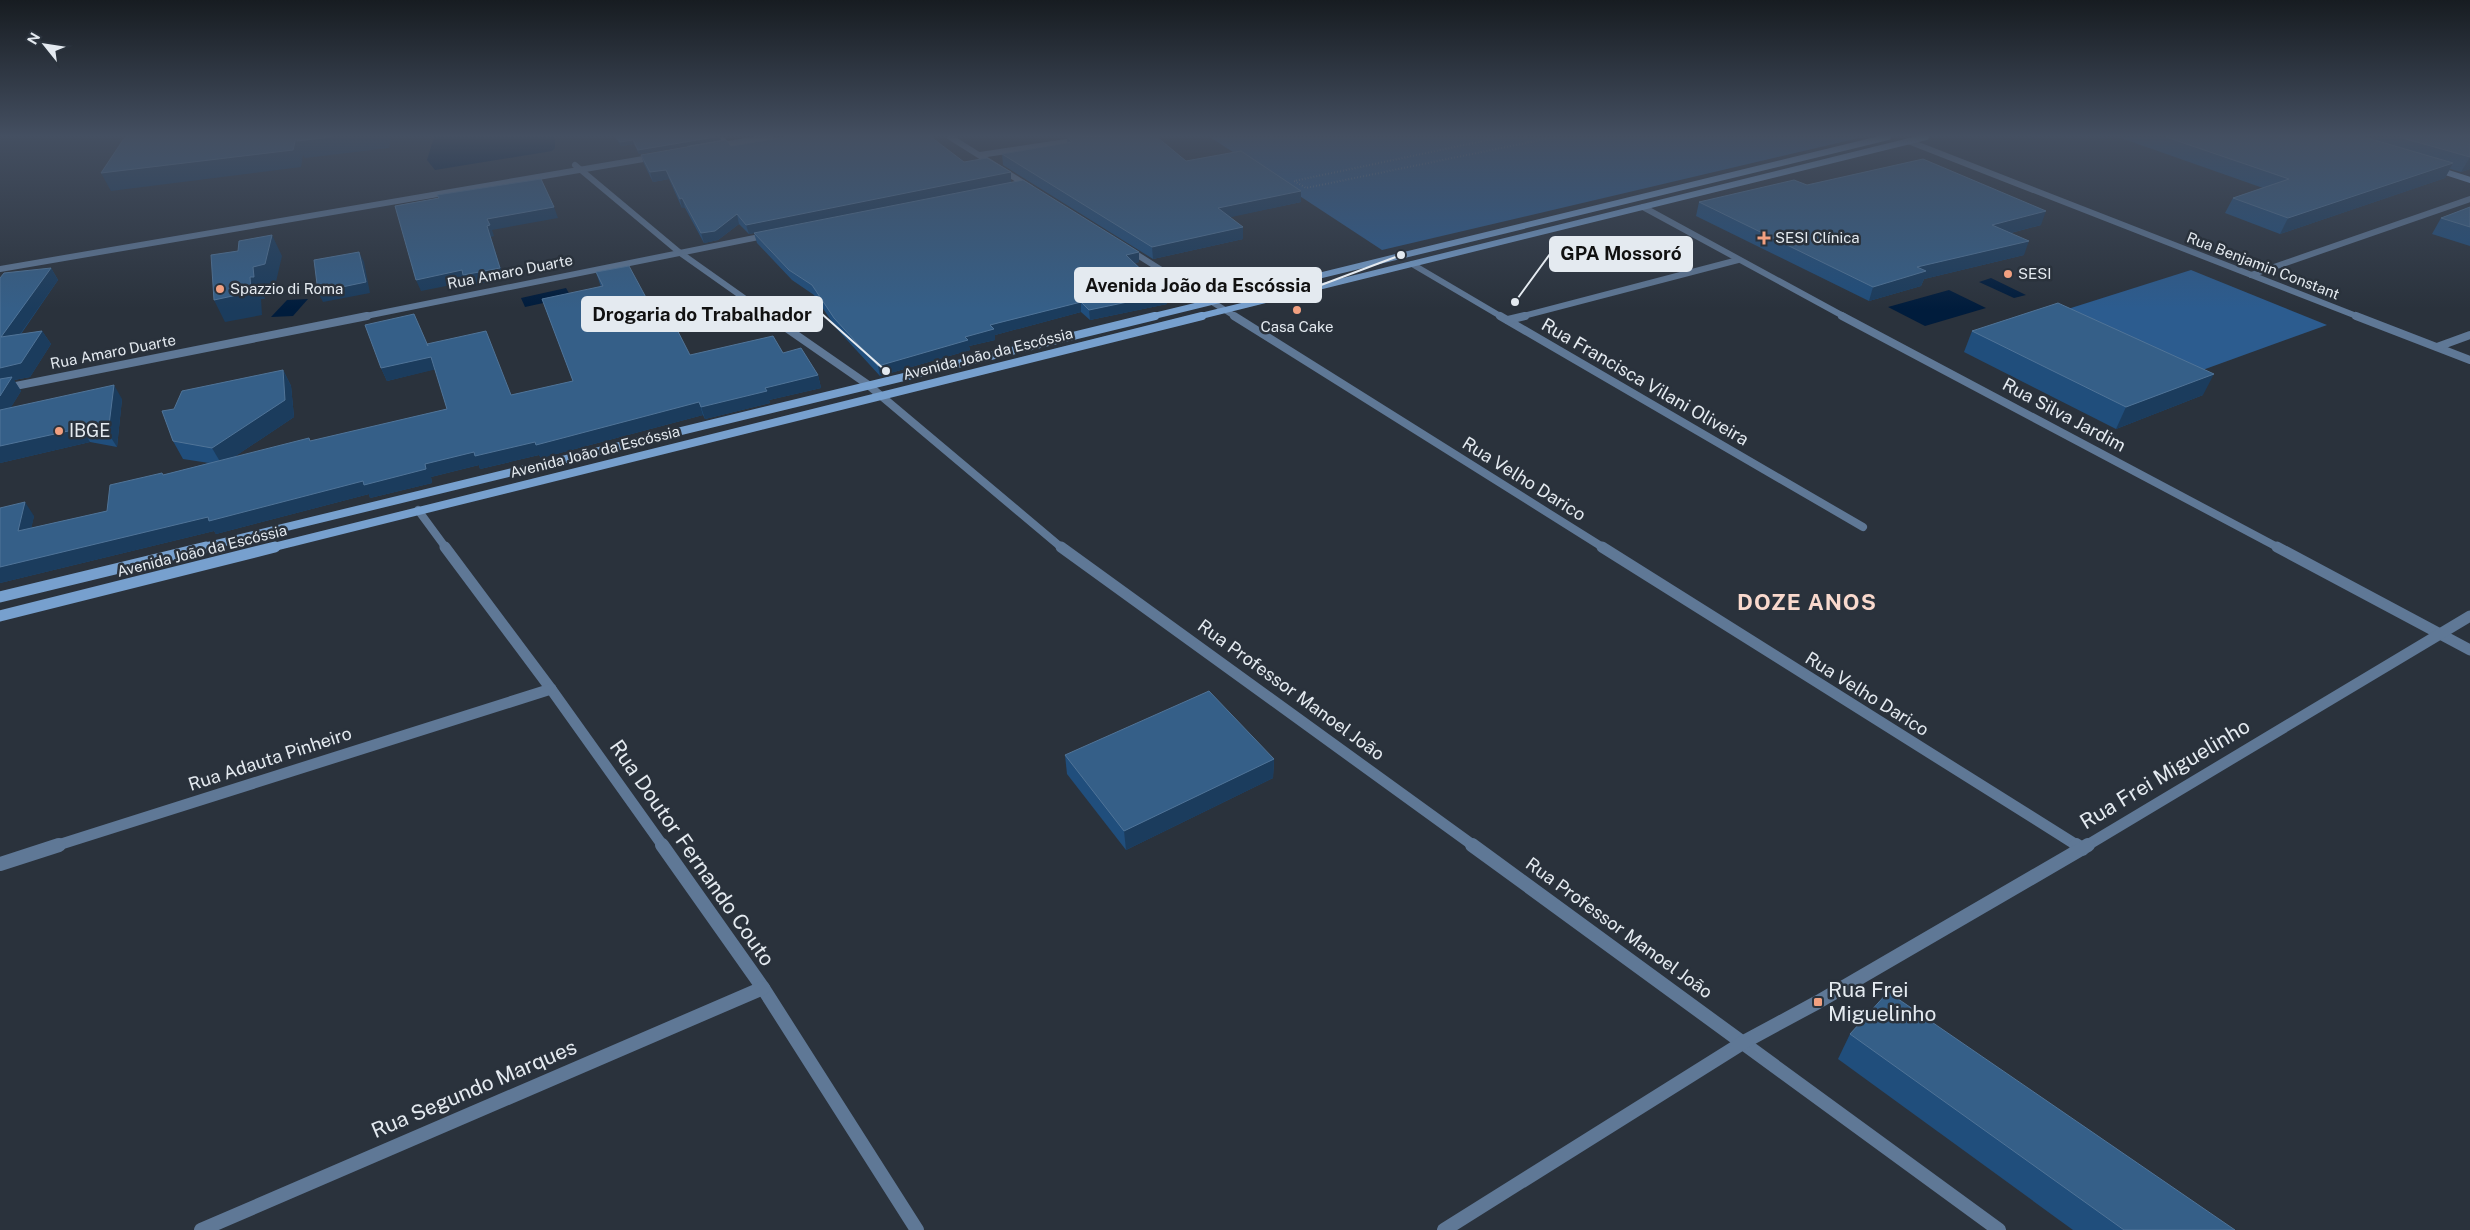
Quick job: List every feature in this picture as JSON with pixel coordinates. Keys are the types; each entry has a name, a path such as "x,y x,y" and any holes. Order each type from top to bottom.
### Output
{"main road":[{"name":"Avenida João da Escóssia","path":"0,596 1649,194"},
{"name":"Avenida João da Escóssia","path":"0,616 879,395 1694,194"}],"street":[{"path":"0,262 411,194"},
{"path":"0,269 422,194"},
{"name":"Rua Professor Manoel João","path":"610,194 679,252 866,384 1052,540 1744,1042 1999,1230"},
{"name":"Rua Benjamin Constant","path":"2045,194 2470,360"},
{"path":"2251,275 2470,199"},
{"name":"Rua Silva Jardim","path":"1643,207 1738,260 2470,650"},
{"name":"Rua Amaro Duarte","path":"0,389 775,233"},
{"name":"Rua Velho Darico","path":"1123,245 2082,848"},
{"path":"1508,320 1738,260"},
{"name":"Rua Francisca Vilani Oliveira","path":"1412,264 1863,527"},
{"path":"2436,347 2470,336"},
{"name":"Rua Doutor Fernando Couto","path":"418,510 551,688 764,988 916,1230"},
{"name":"Rua Frei Miguelinho","path":"1444,1230 1744,1042 1818,1002 2082,848 2470,616"},
{"name":"Rua Adauta Pinheiro","path":"0,864 551,688"},
{"name":"Rua Segundo Marques","path":"201,1230 764,988"}],"shaded area":[{"path":"1297,194 1619,194 1382,250"},
{"path":"2191,270 2327,325 2186,376 2052,314"},
{"path":"1991,278 2026,295 2014,298 1979,282"},
{"path":"566,288 571,297 525,307 521,298"},
{"path":"1949,290 1986,308 1925,326 1888,307"},
{"path":"308,299 293,316 271,317 287,300"}],"building":[{"path":"548,194 554,207 487,219 490,225 487,226 500,268 463,275 462,270 416,280 395,206 439,198 437,195"},
{"path":"678,194 899,194 746,225 737,214 715,231 701,233 682,198 680,199"},
{"path":"950,194 1046,194 1139,252 1126,255 1166,294 1089,310 1081,302 990,325 994,329 965,337 968,340 878,366 834,318 812,285 789,270 754,233"},
{"path":"1067,194 1284,194 1218,208 1243,227 1152,247"},
{"path":"1732,194 2007,194 2046,211 1992,225 2029,241 1917,267 1926,271 1873,287 1699,202"},
{"path":"2244,194 2359,194 2288,218 2233,198"},
{"path":"2470,207 2470,227 2441,218"},
{"path":"272,235 265,264 253,267 254,277 250,277 251,292 214,300 211,255 238,251 239,241"},
{"path":"359,252 366,282 318,292 314,260"},
{"path":"629,266 656,316 669,314 690,355 773,336 783,353 801,348 818,375 765,388 767,391 701,407 699,402 536,445 535,442 475,456 474,452 425,464 426,469 364,485 363,481 209,521 208,517 0,567 0,508 25,502 18,531 107,511 110,485 162,473 163,475 309,438 310,441 447,409 431,357 381,368 365,325 414,314 427,344 486,331 511,395 573,381 542,299 603,286 596,272"},
{"path":"51,268 1,337 42,331 21,363 0,368 0,278 4,273"},
{"path":"2058,303 2214,374 2126,407 1972,331"},
{"path":"283,370 285,400 212,448 173,441 162,411 174,409 182,391"},
{"path":"12,377 0,396 0,379"},
{"path":"114,385 108,433 82,428 0,446 0,410"},
{"path":"1209,691 1274,759 1124,831 1065,755"},
{"path":"1888,992 2235,1230 2124,1230 1850,1034"}],"place":[{"name":"SESI Clínica","path":"1764,238"},
{"name":"Avenida João da Escóssia","path":"1401,255"},
{"name":"SESI","path":"2008,274"},
{"name":"Spazzio di Roma","path":"220,289"},
{"name":"GPA Mossoró","path":"1515,302"},
{"name":"Casa Cake","path":"1297,310"},
{"name":"Drogaria do Trabalhador","path":"886,371"},
{"name":"IBGE","path":"59,431"},
{"name":"Rua Frei Miguelinho","path":"1818,1002"}],"district":[{"name":"DOZE ANOS","path":"1807,602"}]}
